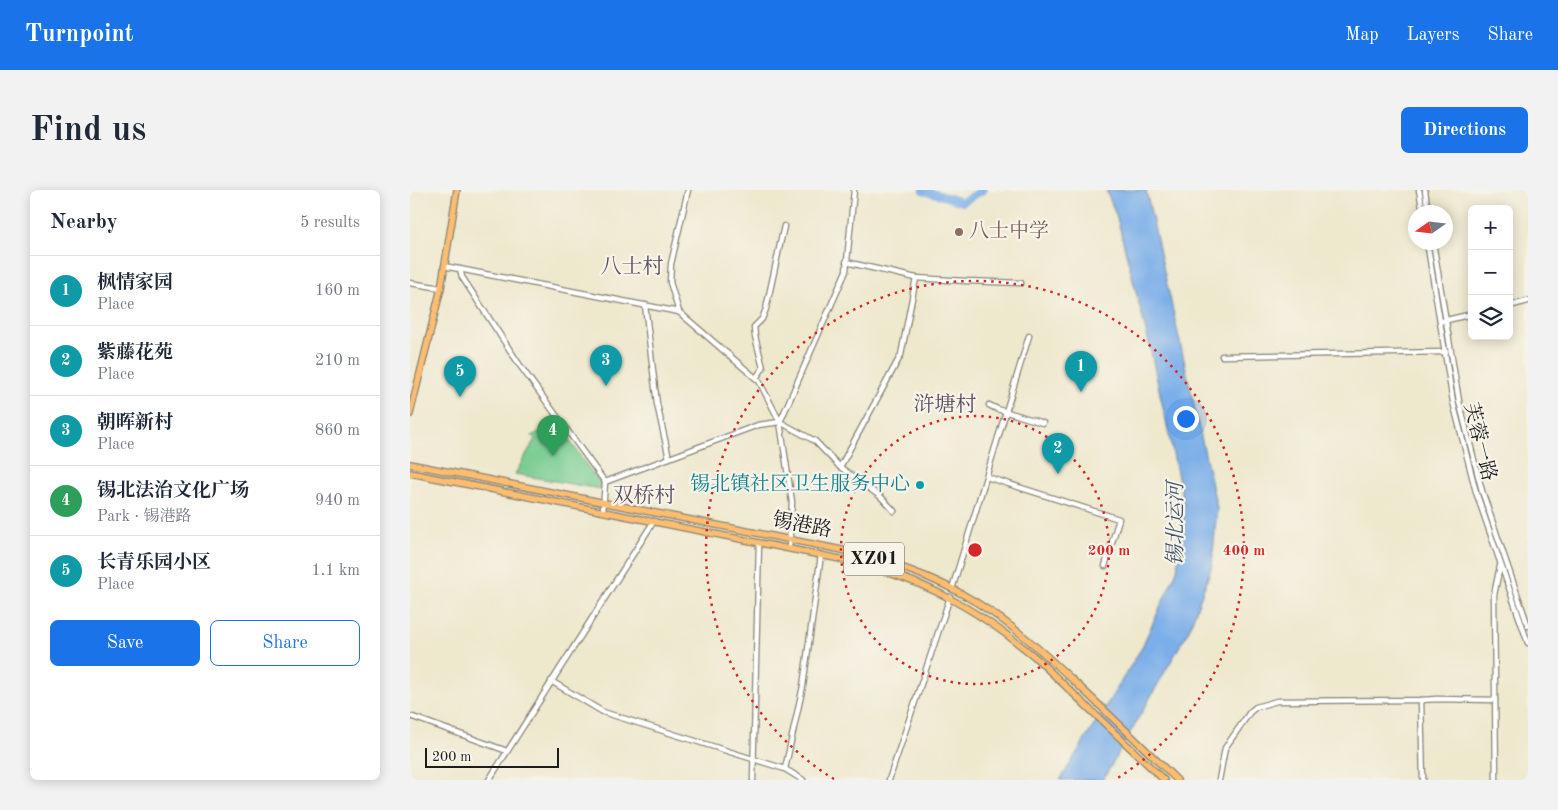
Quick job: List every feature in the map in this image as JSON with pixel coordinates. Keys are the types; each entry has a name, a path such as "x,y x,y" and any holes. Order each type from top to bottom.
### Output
{"main road":[{"path":"410,414 441,288 457,190"},
{"name":"锡港路","path":"410,464 842,550 877,559 921,575 952,589 986,608 1022,635 1177,780"},
{"name":"锡港路","path":"410,473 789,548 862,564 899,575 950,597 981,615 1017,642 1164,780"}],"street":[{"path":"679,312 670,282 671,264 688,190"},
{"path":"1419,190 1422,205"},
{"path":"1425,190 1427,205"},
{"path":"780,422 846,271 854,192"},
{"path":"756,378 763,368 754,336 754,327 762,318 766,309 784,226"},
{"name":"芙蓉一路","path":"1428,250 1453,402 1476,492 1528,643"},
{"name":"芙蓉一路","path":"1434,250 1459,401 1482,490 1528,626"},
{"path":"846,262 916,278 1021,283"},
{"path":"444,266 679,312 759,381 780,422 792,502 789,548"},
{"path":"460,269 462,278 522,367 605,482 602,511"},
{"path":"840,467 901,355 916,278"},
{"path":"410,283 441,288"},
{"path":"1513,305 1528,301"},
{"path":"645,305 657,404 669,458"},
{"path":"1439,322 1468,315"},
{"path":"952,589 1030,336"},
{"path":"1222,356 1450,352"},
{"path":"990,405 1043,423"},
{"path":"605,482 758,425 780,422 815,441 840,467 881,497 894,512"},
{"path":"987,477 1119,519 1105,566"},
{"path":"489,780 654,521"},
{"path":"753,780 760,543"},
{"path":"1496,780 1494,595 1503,552"},
{"path":"785,769 804,686 821,555"},
{"path":"889,780 950,597"},
{"path":"551,681 603,712 785,769 803,780"},
{"path":"1421,700 1423,780"},
{"path":"1219,780 1225,748 1256,707 1277,701 1495,700"},
{"path":"410,716 507,751"}],"green space":[{"path":"556,421 592,473 602,484 600,489 515,474 535,439 532,436"}],"water":[{"path":"1106,190 1146,190 1217,508 1212,566 1189,630 1103,780 1060,780 1141,649 1177,570 1184,505 1149,343 1117,218"}],"waterway":[{"path":"923,190 962,202 983,190"}],"place":[{"name":"八士中学","path":"959,232"},
{"name":"朝晖新村","path":"606,386"},
{"name":"枫情家园","path":"1081,392"},
{"name":"长青乐园小区","path":"460,397"},
{"name":"锡北法治文化广场","path":"553,456"},
{"name":"紫藤花苑","path":"1058,474"},
{"name":"锡北镇社区卫生服务中心","path":"920,485"}],"district":[{"name":"八士村","path":"632,267"},
{"name":"浒塘村","path":"945,405"},
{"name":"双桥村","path":"644,496"}],"water label":[{"name":"锡北运河","path":"1176,524"}]}
